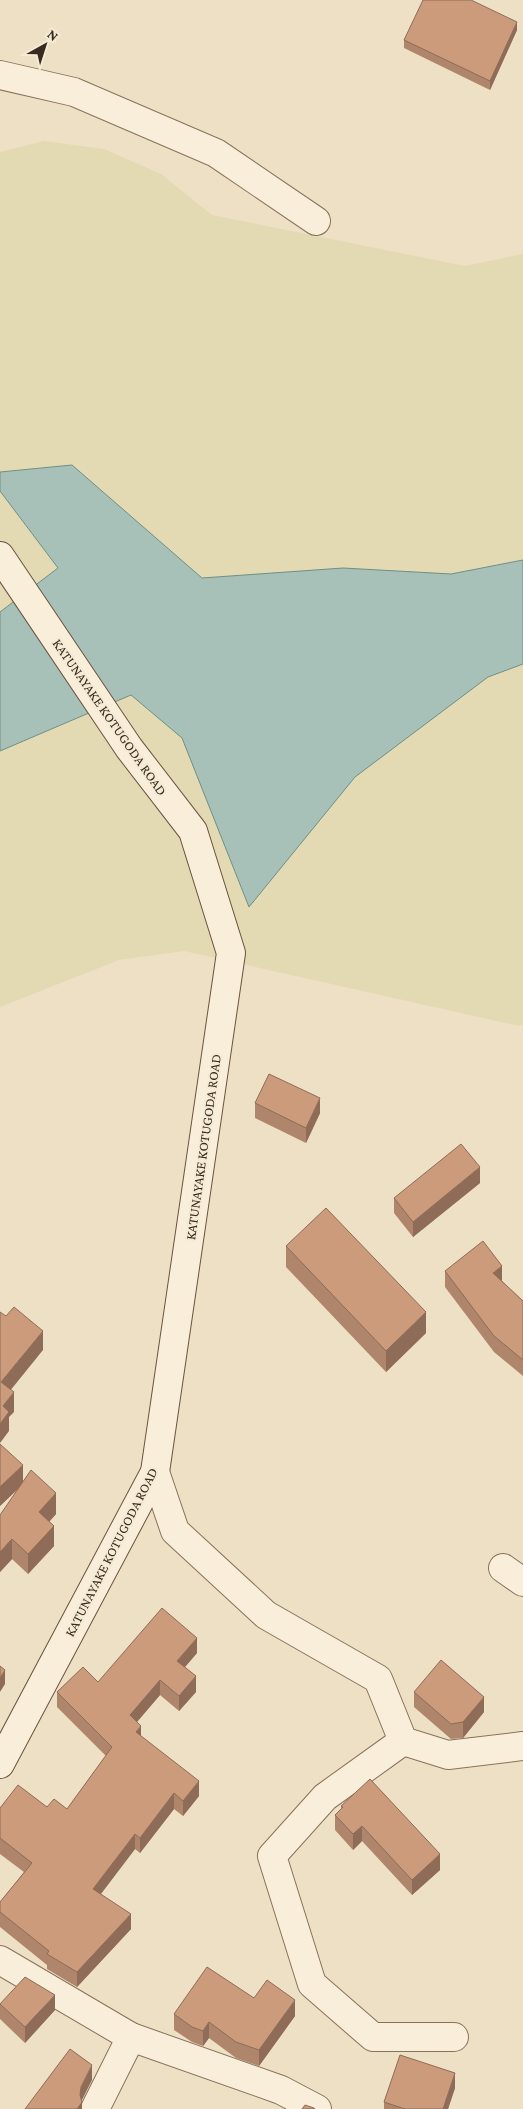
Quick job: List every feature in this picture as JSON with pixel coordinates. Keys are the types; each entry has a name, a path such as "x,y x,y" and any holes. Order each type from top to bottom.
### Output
{"street":[{"path":"0,75 74,92 216,153 316,221"},
{"name":"KATUNAYAKE KOTUGODA ROAD","path":"0,556 129,748 193,831 231,953 155,1472 0,1764"},
{"path":"155,1472 175,1531 266,1615 378,1679 403,1741"},
{"path":"403,1741 448,1755 523,1746"},
{"path":"403,1741 325,1798 272,1856 312,1984 372,2037 454,2037"},
{"path":"0,1960 131,2037 281,2090 317,2109"},
{"path":"95,2109 131,2037"}],"shaded area":[{"path":"44,141 104,149 161,174 212,215 465,266 523,254 523,1025 519,1026 184,951 119,960 0,1007 0,152"}],"water":[{"path":"72,465 202,578 343,568 451,574 523,560 523,664 488,677 355,777 249,907 182,738 131,695 0,751 0,612 58,568 0,491 0,472"}],"building":[{"path":"423,0 471,0 517,22 490,81 404,40"},
{"path":"269,1074 320,1098 306,1128 255,1103"},
{"path":"461,1144 480,1167 413,1222 394,1198"},
{"path":"326,1208 426,1312 386,1351 286,1246"},
{"path":"483,1241 502,1266 493,1273 523,1301 523,1360 494,1336 445,1271"},
{"path":"14,1307 43,1331 1,1382 14,1392 3,1406 9,1412 0,1424 0,1312 6,1316"},
{"path":"0,1444 23,1465 0,1487"},
{"path":"31,1470 56,1493 39,1512 54,1526 28,1554 12,1539 0,1552 0,1515"},
{"path":"162,1608 197,1638 177,1661 196,1676 179,1696 160,1680 130,1715 141,1726 136,1732 199,1781 183,1801 174,1793 140,1838 135,1834 93,1889 131,1914 77,1972 47,1954 49,1951 0,1912 0,1902 32,1863 0,1838 0,1808 18,1785 47,1807 54,1799 67,1809 112,1747 57,1692 83,1667 98,1682"},
{"path":"441,1660 484,1697 463,1722 451,1724 414,1692"},
{"path":"0,1666 5,1670 0,1678"},
{"path":"370,1779 440,1854 412,1880 362,1826 353,1834 335,1815 343,1807 341,1806"},
{"path":"207,1967 254,1998 267,1980 295,2000 259,2050 236,2042 209,2022 203,2031 192,2027 174,2014"},
{"path":"25,1977 55,1995 25,2027 0,2004"},
{"path":"70,2049 92,2065 81,2087 80,2095 82,2102 77,2109 25,2109"},
{"path":"400,2055 455,2073 443,2109 405,2109 384,2102"},
{"path":"305,2105 314,2108 315,2109 302,2109"}]}
